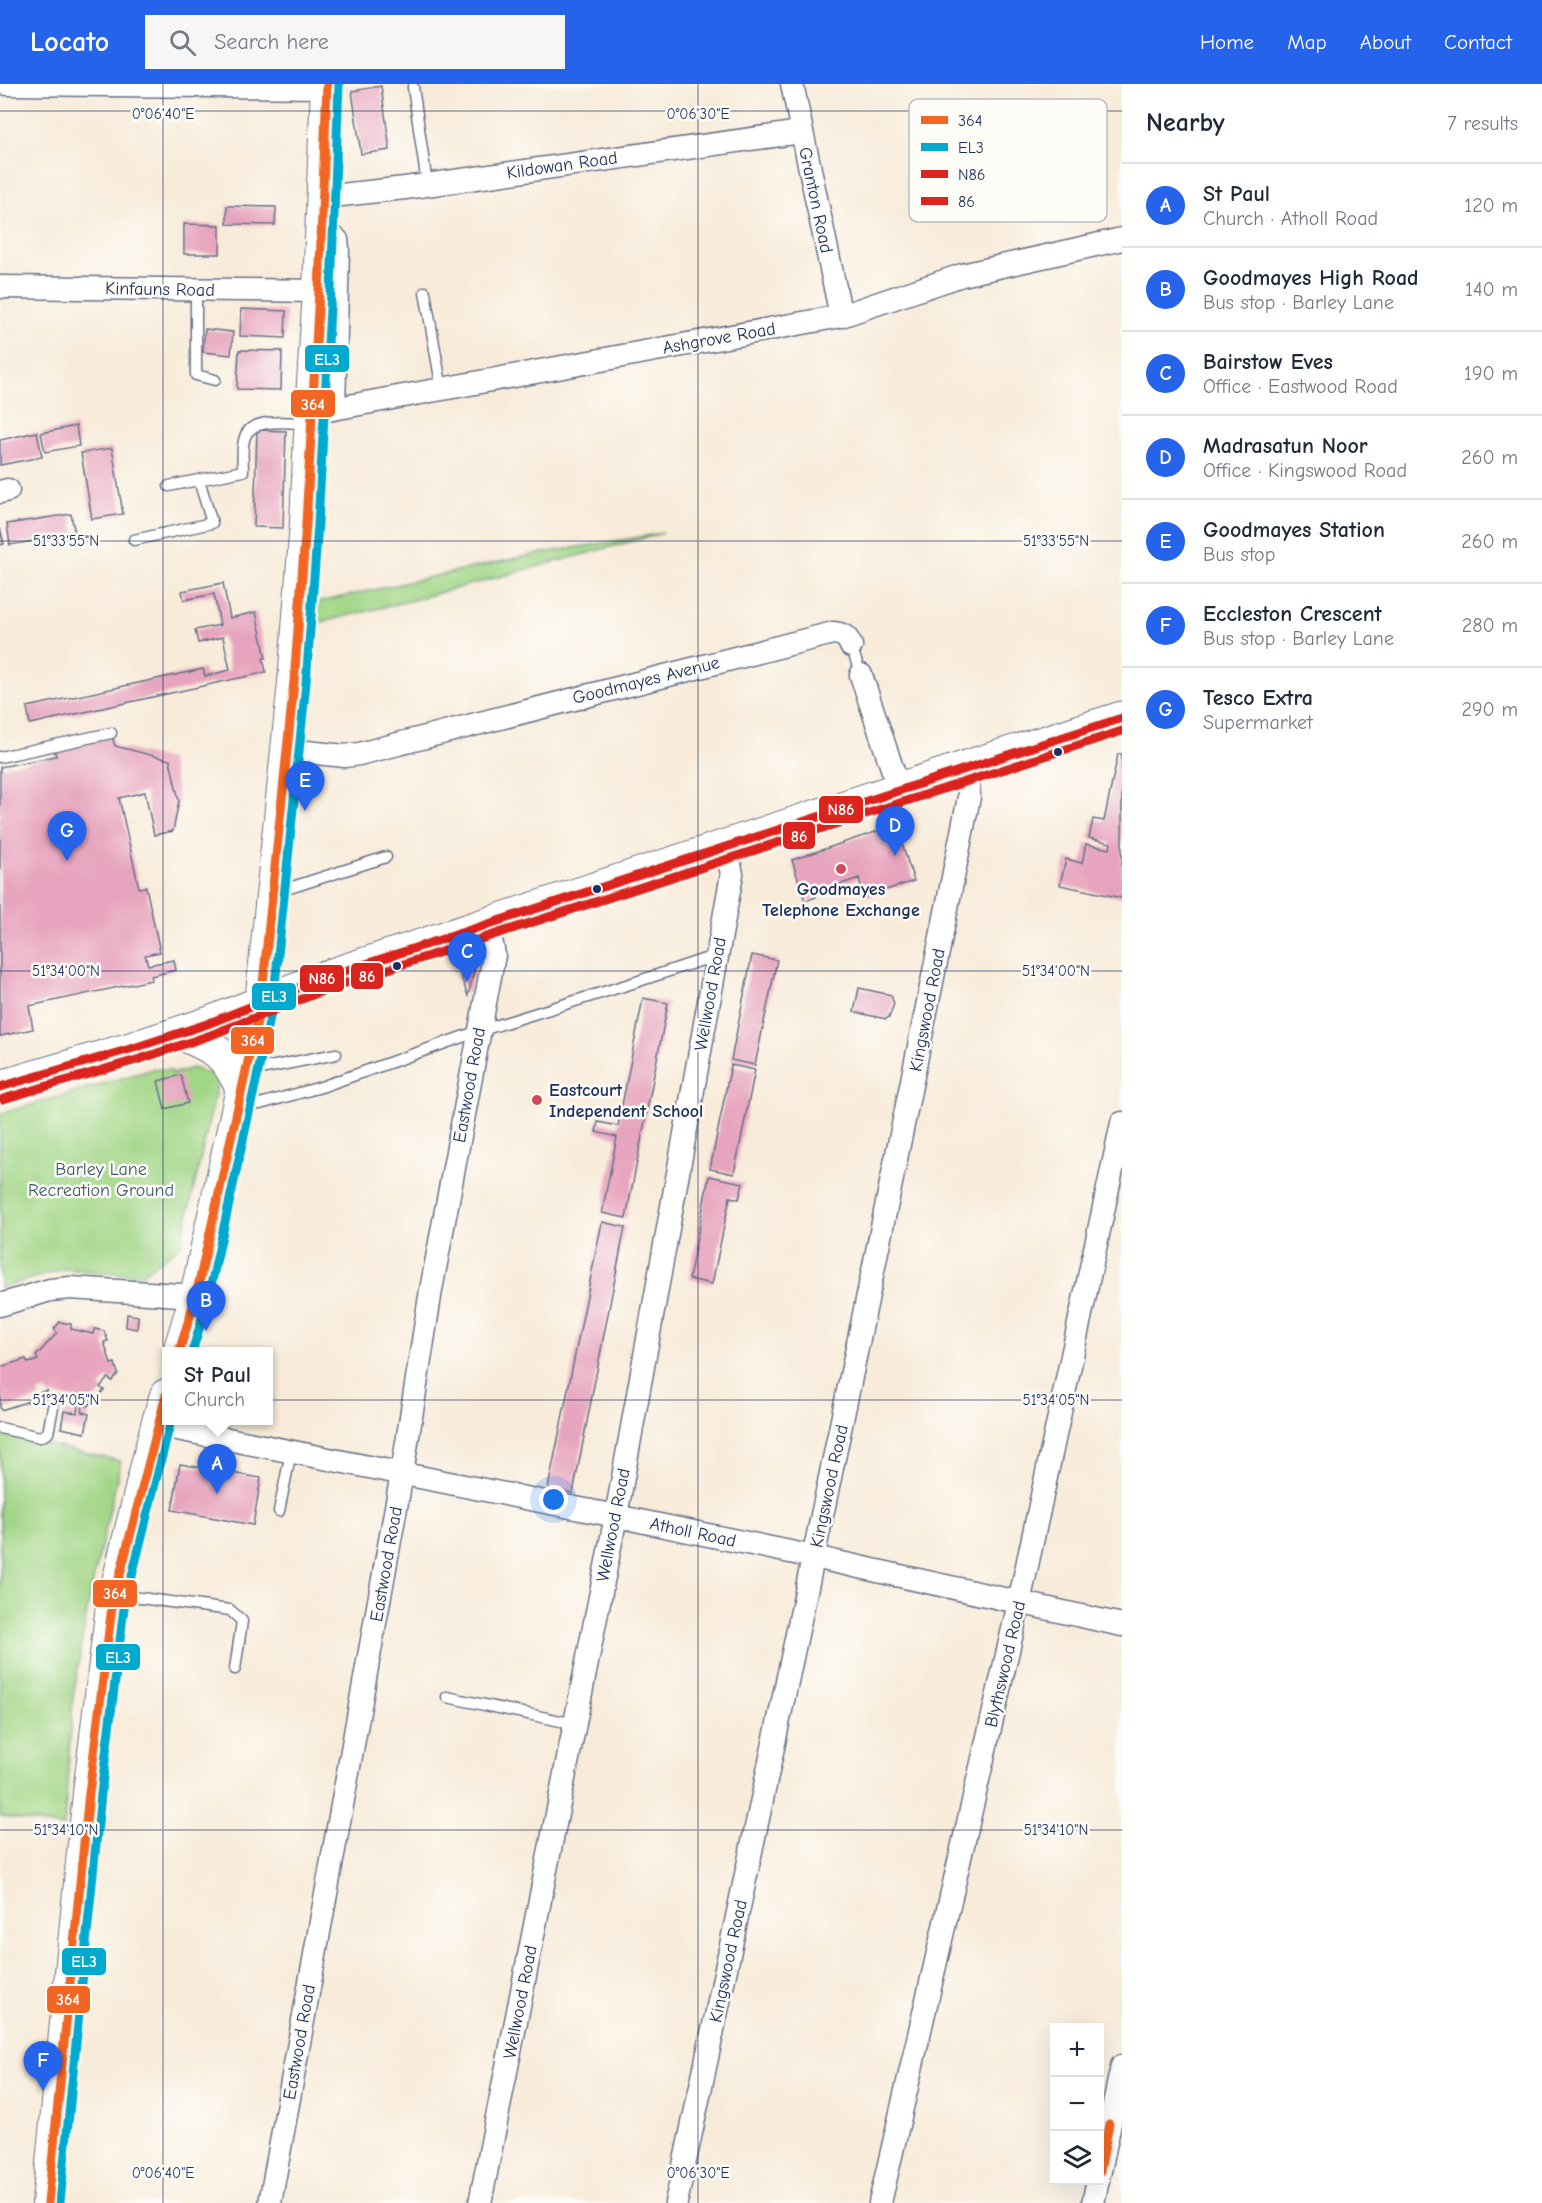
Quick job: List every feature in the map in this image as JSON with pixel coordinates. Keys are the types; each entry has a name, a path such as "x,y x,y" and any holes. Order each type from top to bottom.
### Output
{"main road":[{"path":"181,1347 196,1296 261,1003 318,415 327,86"},
{"path":"0,1087 180,1033 326,977 967,766 1122,718"},
{"path":"180,1033 208,1044 221,1054 231,1065 243,1087"},
{"path":"48,2203 89,1792 115,1594 162,1408"}],"street":[{"path":"6,84 327,86"},
{"name":"Granton Road","path":"792,84 842,316"},
{"name":"Kildowan Road","path":"323,197 801,132"},
{"path":"318,415 338,249 337,240 331,235 322,234"},
{"name":"Ashgrove Road","path":"318,415 842,316 962,275 1122,239"},
{"name":"Kinfauns Road","path":"0,287 320,291"},
{"name":"Goodmayes Avenue","path":"287,750 345,756 359,754 833,633 842,634 848,638 851,646"},
{"name":"Goodmayes Avenue","path":"861,675 899,789"},
{"name":"Kingswood Road","path":"676,2203 814,1557 969,797 967,766"},
{"name":"Wellwood Road","path":"480,2203 616,1516 732,874 726,845"},
{"name":"Eastwood Road","path":"270,2203 402,1474 431,1290 494,955 488,924"},
{"name":"Blythswood Road","path":"880,2203 1019,1603 1122,1123"},
{"path":"0,1305 50,1290 70,1288 196,1296"},
{"name":"Atholl Road","path":"157,1425 814,1557 1122,1625"},
{"path":"1104,2160 1116,2125 1122,2066"},
{"path":"1093,2203 1097,2185"}],"lane":[{"path":"413,87 427,184"},
{"path":"196,289 196,375 215,380"},
{"path":"425,292 442,390"},
{"path":"170,486 243,471 245,436 251,428 260,423 318,415"},
{"path":"134,540 212,523 199,480"},
{"name":"Goodmayes Avenue","path":"851,646 861,675"},
{"path":"0,757 111,733"},
{"path":"273,893 386,856"},
{"path":"336,1054 243,1087 260,1104 274,1102 479,1031 717,955"},
{"path":"0,1428 40,1437 48,1433 53,1407"},
{"path":"279,1511 291,1452"},
{"path":"115,1594 230,1610 242,1621 235,1669"},
{"path":"447,1697 575,1724"}],"green space":[{"path":"663,533 405,602 313,624 314,603 531,555"},
{"name":"Barley Lane Recreation Ground","path":"192,1068 219,1077 181,1245 141,1275 64,1269 0,1288 0,1114 153,1069 171,1070 173,1074"},
{"path":"0,1434 121,1461 89,1599 73,1697 64,1827 0,1816"}],"building":[{"path":"381,86 390,150 361,154 352,91"},
{"path":"227,206 276,207 275,225 227,224"},
{"path":"184,224 220,225 220,254 184,254"},
{"path":"241,309 286,311 285,338 240,336"},
{"path":"205,329 233,332 231,355 203,352"},
{"path":"239,350 282,351 281,390 237,389"},
{"path":"76,426 79,446 45,452 41,433"},
{"path":"257,430 286,431 283,528 254,527"},
{"path":"37,432 42,457 0,465 0,440"},
{"path":"112,448 123,514 92,519 81,453"},
{"path":"71,514 75,534 10,545 7,524"},
{"path":"0,528 4,544 0,545"},
{"path":"223,583 230,618 256,612 266,658 263,658 266,672 30,724 27,707 203,669 205,676 230,670 223,637 198,643 195,630 220,625 214,594 184,600 182,591"},
{"path":"112,736 115,746 170,760 179,801 173,831 154,835 145,792 119,798 139,888 146,887 160,952 145,955 148,965 174,960 176,970 151,976 152,980 29,1006 33,1029 0,1036 0,767 56,756 54,748"},
{"path":"1118,754 1122,754 1122,898 1060,885 1066,859 1082,863 1086,844 1110,849 1111,843 1089,838 1093,819 1104,821"},
{"name":"Goodmayes Telephone Exchange","path":"896,825 914,881 864,897 859,878 815,893 816,897 805,901 792,860"},
{"path":"752,955 777,960 755,1065 731,1060"},
{"path":"471,964 475,967 468,996 458,968"},
{"path":"859,988 891,995 894,1004 889,1017 886,1019 854,1012"},
{"path":"643,998 668,1003 626,1218 602,1213 617,1137 596,1132 598,1122 618,1126"},
{"path":"731,1065 755,1070 734,1174 710,1169"},
{"path":"181,1075 188,1103 165,1109 158,1081"},
{"path":"709,1176 743,1183 739,1199 730,1197 712,1284 689,1279"},
{"path":"602,1222 625,1227 573,1493 548,1488"},
{"path":"127,1314 138,1316 137,1329 126,1327"},
{"path":"60,1322 71,1324 71,1329 93,1334 94,1329 104,1331 108,1341 104,1342 111,1364 115,1363 118,1374 112,1381 108,1378 100,1387 104,1390 88,1406 83,1405 82,1412 89,1414 85,1433 61,1428 64,1411 77,1413 79,1400 48,1394 47,1390 38,1393 39,1398 1,1410 0,1408 0,1367 26,1359 28,1363 38,1360 36,1356 57,1333 54,1329"},
{"path":"180,1464 261,1478 253,1525 172,1510"}],"transit line":[{"name":"364","path":"181,1347 196,1296 261,1003 294,682 306,523 319,291 327,84"},
{"name":"EL3","path":"194,1347 208,1299 273,1004 306,683 318,524 331,291 339,84"},
{"name":"N86","path":"0,1087 207,1024 326,977 1122,718"},
{"name":"86","path":"3,1099 140,1059 211,1035 330,988 1122,731"},
{"name":"364","path":"48,2203 89,1793 112,1606 162,1411"},
{"name":"EL3","path":"60,2203 101,1794 124,1608 170,1425"},
{"name":"364","path":"1104,2150 1109,2124"}],"place":[{"name":"Goodmayes Station","path":"305,811"},
{"name":"Madrasatun Noor","path":"895,856"},
{"name":"Tesco Extra","path":"67,861"},
{"name":"Goodmayes Telephone Exchange","path":"841,869"},
{"name":"Bairstow Eves","path":"467,982"},
{"name":"Eastcourt Independent School","path":"537,1100"},
{"name":"Goodmayes High Road","path":"206,1331"},
{"name":"St Paul","path":"217,1494"},
{"name":"Eccleston Crescent","path":"43,2091"}]}
